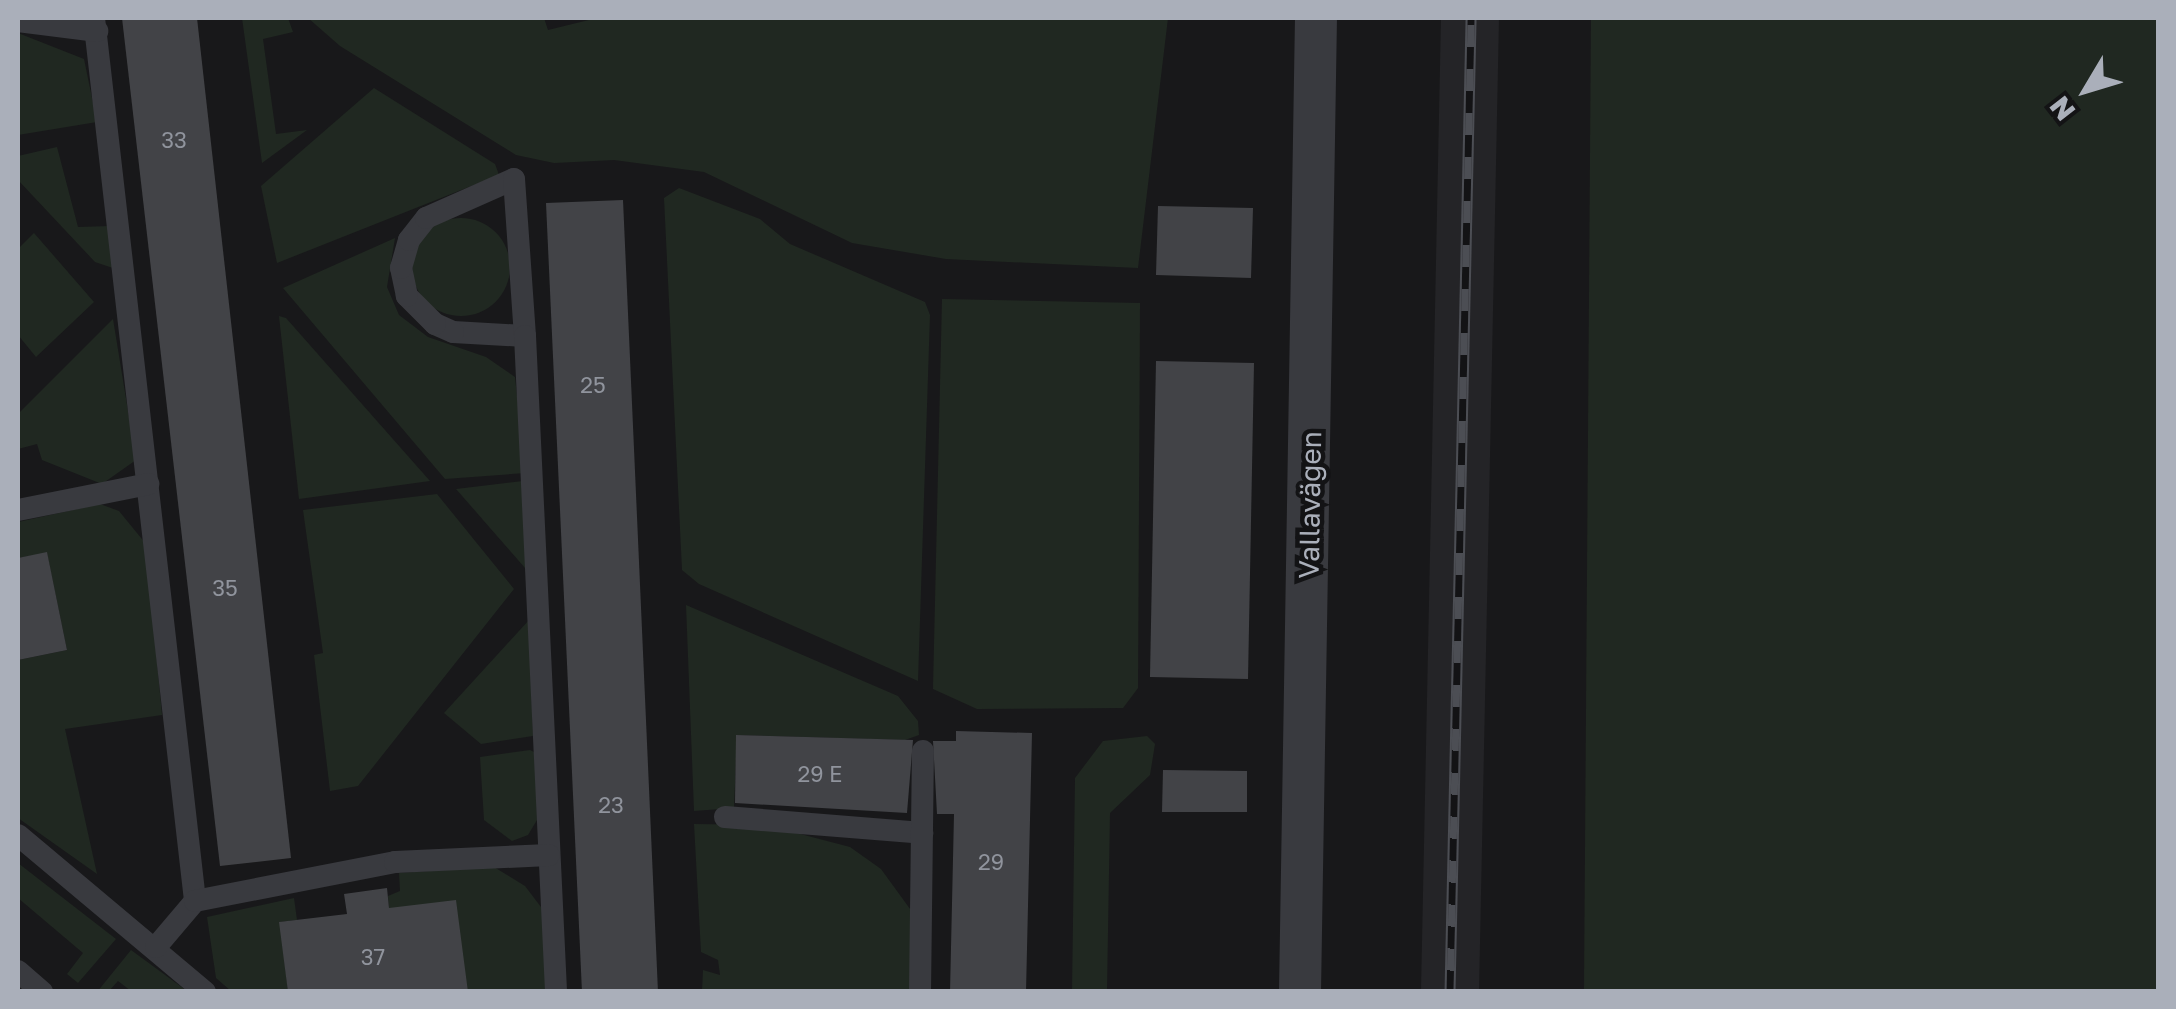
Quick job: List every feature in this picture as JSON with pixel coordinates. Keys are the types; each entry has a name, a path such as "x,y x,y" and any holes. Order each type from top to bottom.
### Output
{"street":[{"name":"Vallavägen","path":"1300,992 1316,18"}],"lane":[{"path":"18,21 95,24 195,901"},
{"path":"524,336 453,332 434,324 408,296 401,268 409,240 426,218 514,179 524,336 556,992"},
{"path":"18,510 148,484"},
{"path":"920,992 923,751"},
{"path":"725,816 922,833"},
{"path":"18,836 156,947 205,992"},
{"path":"156,947 195,901 395,862 549,854"},
{"path":"18,970 42,992"}],"shaded area":[{"path":"242,18 288,18 293,32 263,39 276,134 307,130 262,163"},
{"path":"308,18 544,18 548,30 597,18 1168,18 1138,268 946,259 852,243 704,172 614,160 554,163 516,155 340,46"},
{"path":"1441,18 1499,18 1479,992 1421,991"},
{"path":"1591,18 2158,18 2158,991 1584,991"},
{"path":"18,33 84,59 97,122 18,135"},
{"path":"374,88 495,164 499,175 277,263 261,186"},
{"path":"57,147 78,227 110,226 113,268 95,262 18,180 18,156"},
{"path":"679,188 760,219 790,244 925,302 930,315 918,681 699,584 682,570 664,198"},
{"path":"461,218 480,222 495,233 506,248 510,267 506,286 495,301 480,312 461,316 442,312 427,301 416,286 412,267 416,248 427,233 442,222"},
{"path":"34,233 94,302 36,357 18,335 18,249"},
{"path":"395,238 387,287 399,315 428,337 486,357 515,377 525,473 445,479 283,288"},
{"path":"942,299 1140,303 1138,688 1123,708 977,709 933,689"},
{"path":"279,316 286,318 430,481 299,499"},
{"path":"113,319 136,460 102,484 42,460 37,444 18,449 18,414"},
{"path":"523,481 532,576 456,489"},
{"path":"437,494 514,589 358,786 330,791 314,655 323,653 303,510"},
{"path":"100,504 119,511 146,544 162,715 65,729 97,874 18,818 18,660 67,650 47,553 18,558 18,522"},
{"path":"686,605 898,696 918,721 919,735 905,740 737,735 734,808 694,811"},
{"path":"529,620 533,736 481,744 444,713"},
{"path":"1147,736 1155,744 1150,775 1110,813 1107,991 1072,991 1075,778 1103,741"},
{"path":"530,750 536,753 537,820 528,835 512,841 484,820 480,757"},
{"path":"694,824 766,825 850,847 881,869 913,913 911,991 702,991 703,970 720,975 718,960 701,952"},
{"path":"18,863 116,939 78,983 67,974 83,953 18,898"},
{"path":"494,867 525,886 544,911 547,991 468,991 389,908 388,896 400,891 399,873"},
{"path":"294,898 297,920 280,922 288,991 231,991 216,978 207,917"},
{"path":"131,950 187,991 131,991 118,981 109,991 97,992"}],"building":[{"path":"122,18 197,18 291,858 220,866"},
{"path":"623,200 658,992 582,992 546,203"},
{"path":"1158,206 1253,208 1251,278 1156,275"},
{"path":"1156,361 1254,363 1248,679 1150,677"},
{"path":"47,552 67,650 18,660 18,558"},
{"path":"956,731 1032,733 1026,992 950,992 954,814 937,814 933,741 956,741"},
{"path":"736,735 913,740 907,813 735,803"},
{"path":"1163,770 1247,771 1247,812 1162,812"},
{"path":"387,888 389,908 456,900 468,992 288,992 279,922 347,914 344,894"}],"railway":[{"path":"1450,992 1471,18"}]}
